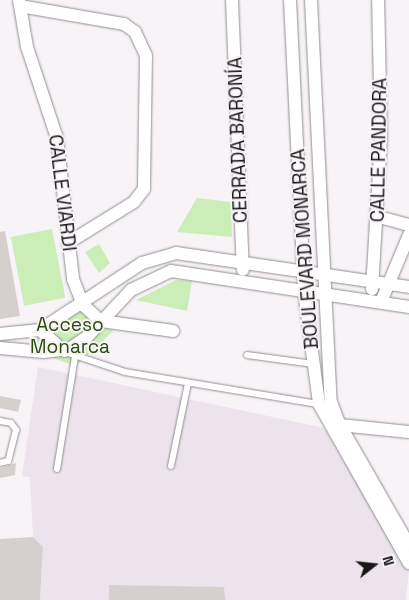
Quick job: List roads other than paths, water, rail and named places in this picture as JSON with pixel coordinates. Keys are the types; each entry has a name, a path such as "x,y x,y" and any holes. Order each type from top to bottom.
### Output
{"street":[{"name":"CERRADA BARONÍA","path":"232,0 243,264 242,281"},
{"name":"BOULEVARD MONARCA","path":"290,0 304,291 319,404 409,563"},
{"name":"BOULEVARD MONARCA","path":"311,0 323,276 331,402 340,425 409,545"},
{"name":"CALLE PANDORA","path":"375,301 381,283 378,0"},
{"path":"20,3 124,24 135,32 146,56 144,189 134,202 68,243"},
{"name":"CALLE VIARDI","path":"20,3 27,46 57,138 73,279 83,305 101,320"},
{"path":"380,217 409,225"},
{"path":"381,283 409,235"},
{"path":"0,334 40,330 83,305 142,263 165,254 409,287"},
{"path":"0,348 69,354 131,290 163,273 182,270 409,307"},
{"path":"101,320 173,331"},
{"path":"40,330 69,354"},
{"path":"340,425 409,432"}],"lane":[{"path":"57,469 69,354 103,367 319,404"},
{"path":"247,355 313,364"},
{"path":"171,466 188,383"},
{"path":"0,421 11,423 16,430 8,461 0,463"}],"park label":[{"name":"Acceso Monarca","path":"70,336"}]}
